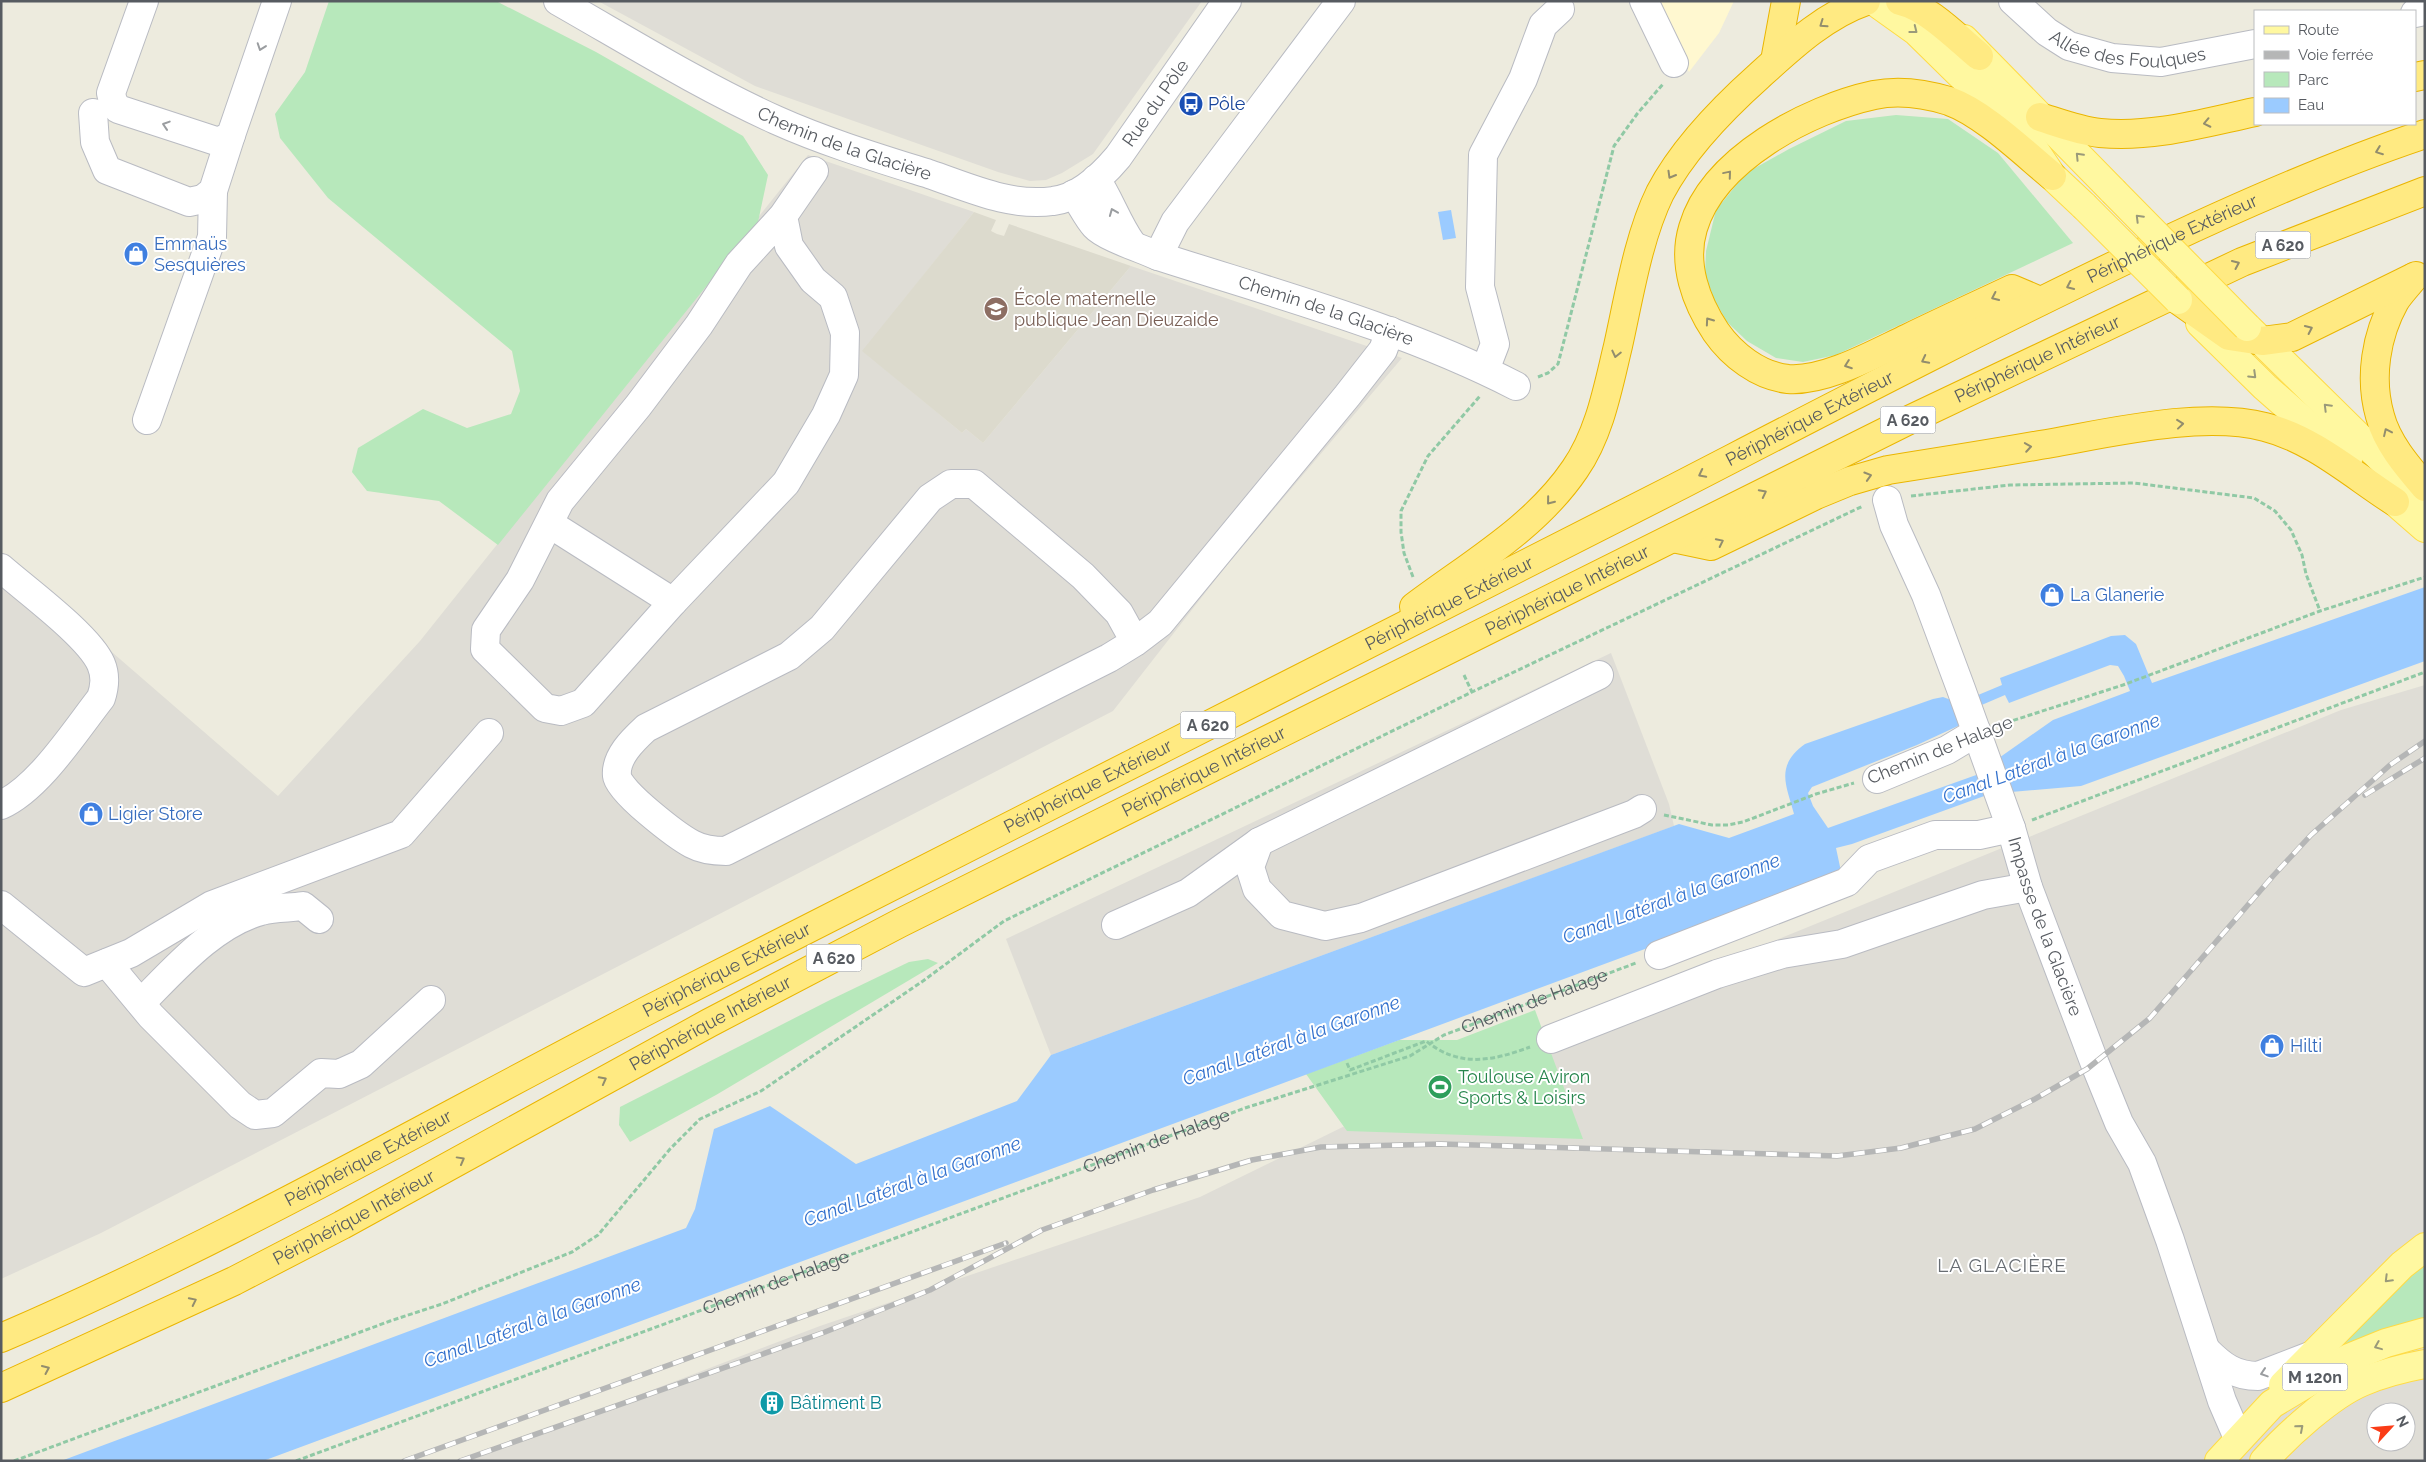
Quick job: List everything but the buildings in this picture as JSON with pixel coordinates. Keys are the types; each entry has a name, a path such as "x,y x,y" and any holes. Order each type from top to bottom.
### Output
{"highway":[{"path":"1775,61 1786,1"},
{"path":"1352,653 1523,527 1542,511 1576,468 1590,440 1606,398 1647,224 1660,194 1676,167 1710,125 1743,90 1775,61 1820,26 1848,8 1866,1"},
{"path":"1900,1 1909,3 1941,24 1979,56"},
{"path":"2040,300 2012,289 1854,363 1817,376 1789,379 1756,368 1741,358 1722,340 1703,312 1693,284 1689,256 1692,229 1703,204 1733,167 1758,146 1793,126 1834,106 1876,95 1900,93 1929,96 1950,101 1973,112 2052,176"},
{"path":"2040,117 2098,133 2131,134 2168,131 2254,112"},
{"name":"Périphérique Extérieur","path":"1,1338 191,1251 262,1215 612,1029 1033,812 1352,653 2040,300 2224,213 2292,184 2425,134"},
{"name":"Périphérique Intérieur","path":"1,1388 234,1281 342,1225 709,1023 900,923 1909,420 2242,262 2425,191"},
{"path":"2178,300 2239,336 2292,337 2420,272"},
{"path":"2420,272 2396,300 2383,327 2376,357 2374,387 2380,417 2391,441 2405,463 2425,486"},
{"path":"1673,538 1711,546 1816,495 1850,481 1888,470 2131,429 2214,421 2242,422 2296,437 2395,502"}],"main road":[{"path":"1874,1 1916,31 2030,143 2052,176 2178,300"},
{"path":"1930,1 1979,56 2113,191 2239,336 2425,502"},
{"path":"2239,336 2266,387 2425,528"},
{"path":"2272,1404 2282,1386 2310,1356 2402,1265 2425,1247"},
{"name":"M 120n","path":"2219,1461 2238,1438 2272,1404 2349,1358 2386,1343 2425,1332"},
{"name":"M 120n","path":"2264,1461 2334,1399 2361,1382 2394,1370 2425,1364"}],"street":[{"path":"144,1 111,93 113,102 118,109 219,142 231,134"},
{"path":"147,420 212,237 213,191 277,1"},
{"name":"Chemin de la Glacière","path":"558,1 687,74 769,116 829,140 1005,199 1030,203 1056,201 1074,194 1096,227 1108,236 1158,256 1390,331 1485,370 1516,386"},
{"name":"Rue du Pôle","path":"1074,194 1096,179 1118,157 1227,1"},
{"path":"1158,256 1175,222 1340,1"},
{"path":"1644,1 1674,63"},
{"name":"Allée des Foulques","path":"2013,1 2047,32 2069,46 2112,58 2161,62 2254,44"},
{"path":"1485,370 1495,344 1480,287 1483,155 1523,79 1543,25 1560,9"},
{"path":"93,113 95,142 107,170 188,202 203,199 213,191"},
{"path":"783,216 789,246 813,280 833,297 845,333 844,375 826,415 786,483 672,602 583,703 561,711 545,708 485,649 486,630 520,580 560,501 638,406 699,325 738,264 783,216 814,171"},
{"path":"1096,179 1105,192 1119,227 1132,244"},
{"path":"1135,642 1118,613 1083,576 974,484 950,484 930,498 822,628 789,656 646,728 632,741 617,764 617,778 626,794 693,844 710,851 726,851 1109,658 1135,642 1160,623 1347,396 1383,350 1390,331"},
{"name":"Impasse de la Glacière","path":"1887,500 1894,525 1926,595 1977,732 2011,828 2028,886 2115,1115 2142,1163 2207,1351 2222,1401 2238,1438"},
{"path":"550,524 672,602"},
{"path":"1,568 91,647 102,665 106,685 101,698 33,782 16,798 1,805"},
{"path":"1116,925 1188,893 1259,842 1599,675"},
{"name":"Chemin de Halage","path":"1877,779 1947,750 1977,732"},
{"path":"1,905 84,972 119,958 212,905 400,834 489,733"},
{"path":"1259,842 1250,867 1257,889 1282,915 1325,926 1360,918 1634,814 1642,809"},
{"path":"1659,954 1847,882 1869,859 1935,835 1978,835 2011,828"},
{"path":"1551,1039 1717,974 1782,954 1842,944 1983,895 2028,886"},
{"path":"140,1003 196,948 222,929 261,910 303,906 319,919"},
{"path":"119,958 140,1003 205,1071 240,1105 255,1115 273,1113 321,1073 339,1074 361,1064 431,1000"},
{"name":"Impasse de la Glacière","path":"2207,1351 2223,1366 2248,1376 2258,1376 2310,1356"}],"path":[{"path":"1413,578 1404,554 1401,532 1401,511 1411,488 1428,456 1483,393 1516,386 1548,372 1558,364 1614,146 1637,114 1674,71 1674,63"},
{"path":"14,1461 390,1321 442,1304 572,1252 598,1235 670,1149 700,1119 761,1091 923,980 1004,921 1472,692 1855,509 1887,500 2010,485 2134,483 2254,498 2275,511 2291,530 2302,556 2306,574 2320,611"},
{"name":"Chemin de Halage","path":"1977,732 2123,685 2320,611 2425,577"},
{"path":"2011,828 2425,672"},
{"path":"1464,675 1472,692"},
{"name":"Chemin de Halage","path":"1642,809 1712,825 1728,825 1743,822 1845,784 1877,779"},
{"name":"Chemin de Halage","path":"296,1461 1245,1108 1410,1056 1444,1035 1659,954"},
{"path":"1347,1063 1350,1070 1426,1041 1458,1060 1500,1058 1551,1039"}],"shaded area":[{"path":"598,1 1202,1 1093,154 1062,173 1046,180 1030,181 998,172 755,86"},
{"path":"1653,1 1734,1 1719,33 1689,72"},
{"path":"808,155 974,212 863,351 962,433 966,429 983,443 1131,266 1402,358 1230,561 1113,711 101,1233 1,1279 1,556 278,796 420,641"},
{"name":"École maternelle publique Jean Dieuzaide","path":"974,212 996,220 991,231 997,234 1004,236 1009,224 1131,266 983,443 966,429 962,433 862,351"},
{"path":"1611,653 1669,804 1674,826 1051,1055 1006,939"},
{"path":"2425,685 2425,1461 466,1461 820,1326 1200,1197 1467,1066 2341,710"}],"green space":[{"path":"329,1 496,1 596,52 743,136 768,175 758,222 498,545 439,501 367,491 352,472 358,448 423,409 467,428 511,414 520,391 512,351 328,198 280,138 275,114 305,72"},
{"path":"1896,115 1948,119 1998,153 2073,243 1836,355 1803,362 1776,358 1747,341 1727,322 1714,299 1705,274 1706,251 1716,210 1746,173 1789,149 1846,121"},
{"path":"928,959 938,963 716,1095 630,1142 619,1125 620,1107 909,962"},
{"name":"Toulouse Aviron Sports & Loisirs","path":"1535,1010 1583,1139 1347,1131 1306,1074 1399,1040 1457,1040"},
{"path":"2425,1255 2425,1322 2317,1358"}],"water":[{"path":"1451,210 1456,238 1443,240 1438,212"},
{"name":"Canal Latéral à la Garonne","path":"2425,587 2425,661 2081,786 1988,794 1978,786 1982,773 1996,760 2053,720 2130,691 2118,666 2110,665 2009,703 2005,695 1963,713 1958,726 1917,745 1812,787 1808,793 1813,806 1828,828 1979,774 1975,787 1987,795 1852,844 1836,848 1842,876 263,1461 61,1461 686,1228 695,1209 714,1129 770,1106 856,1164 1017,1101 1051,1055 1679,824 1729,838 1794,814 1786,784 1786,768 1796,752 1805,744 1933,699 1943,697 1959,703 2002,685 2000,678 2111,636 2125,635 2136,644 2152,683"}],"railway":[{"path":"460,1461 825,1332 930,1290 1042,1230 1153,1190 1252,1160 1321,1147 1441,1144 1837,1156 1901,1148 1975,1129 2033,1100 2087,1069 2150,1018 2311,835 2390,765 2425,741"},
{"path":"2365,795 2425,758"},
{"path":"404,1461 1006,1243"}],"place":[{"name":"Pôle","path":"1191,104"},
{"name":"Emmaüs Sesquières","path":"136,254"},
{"name":"École maternelle publique Jean Dieuzaide","path":"996,309"},
{"name":"La Glanerie","path":"2052,595"},
{"name":"Ligier Store","path":"91,814"},
{"name":"Hilti","path":"2272,1046"},
{"name":"Toulouse Aviron Sports & Loisirs","path":"1440,1087"},
{"name":"Bâtiment B","path":"772,1403"}],"district":[{"name":"LA GLACIÈRE","path":"2002,1265"}]}
